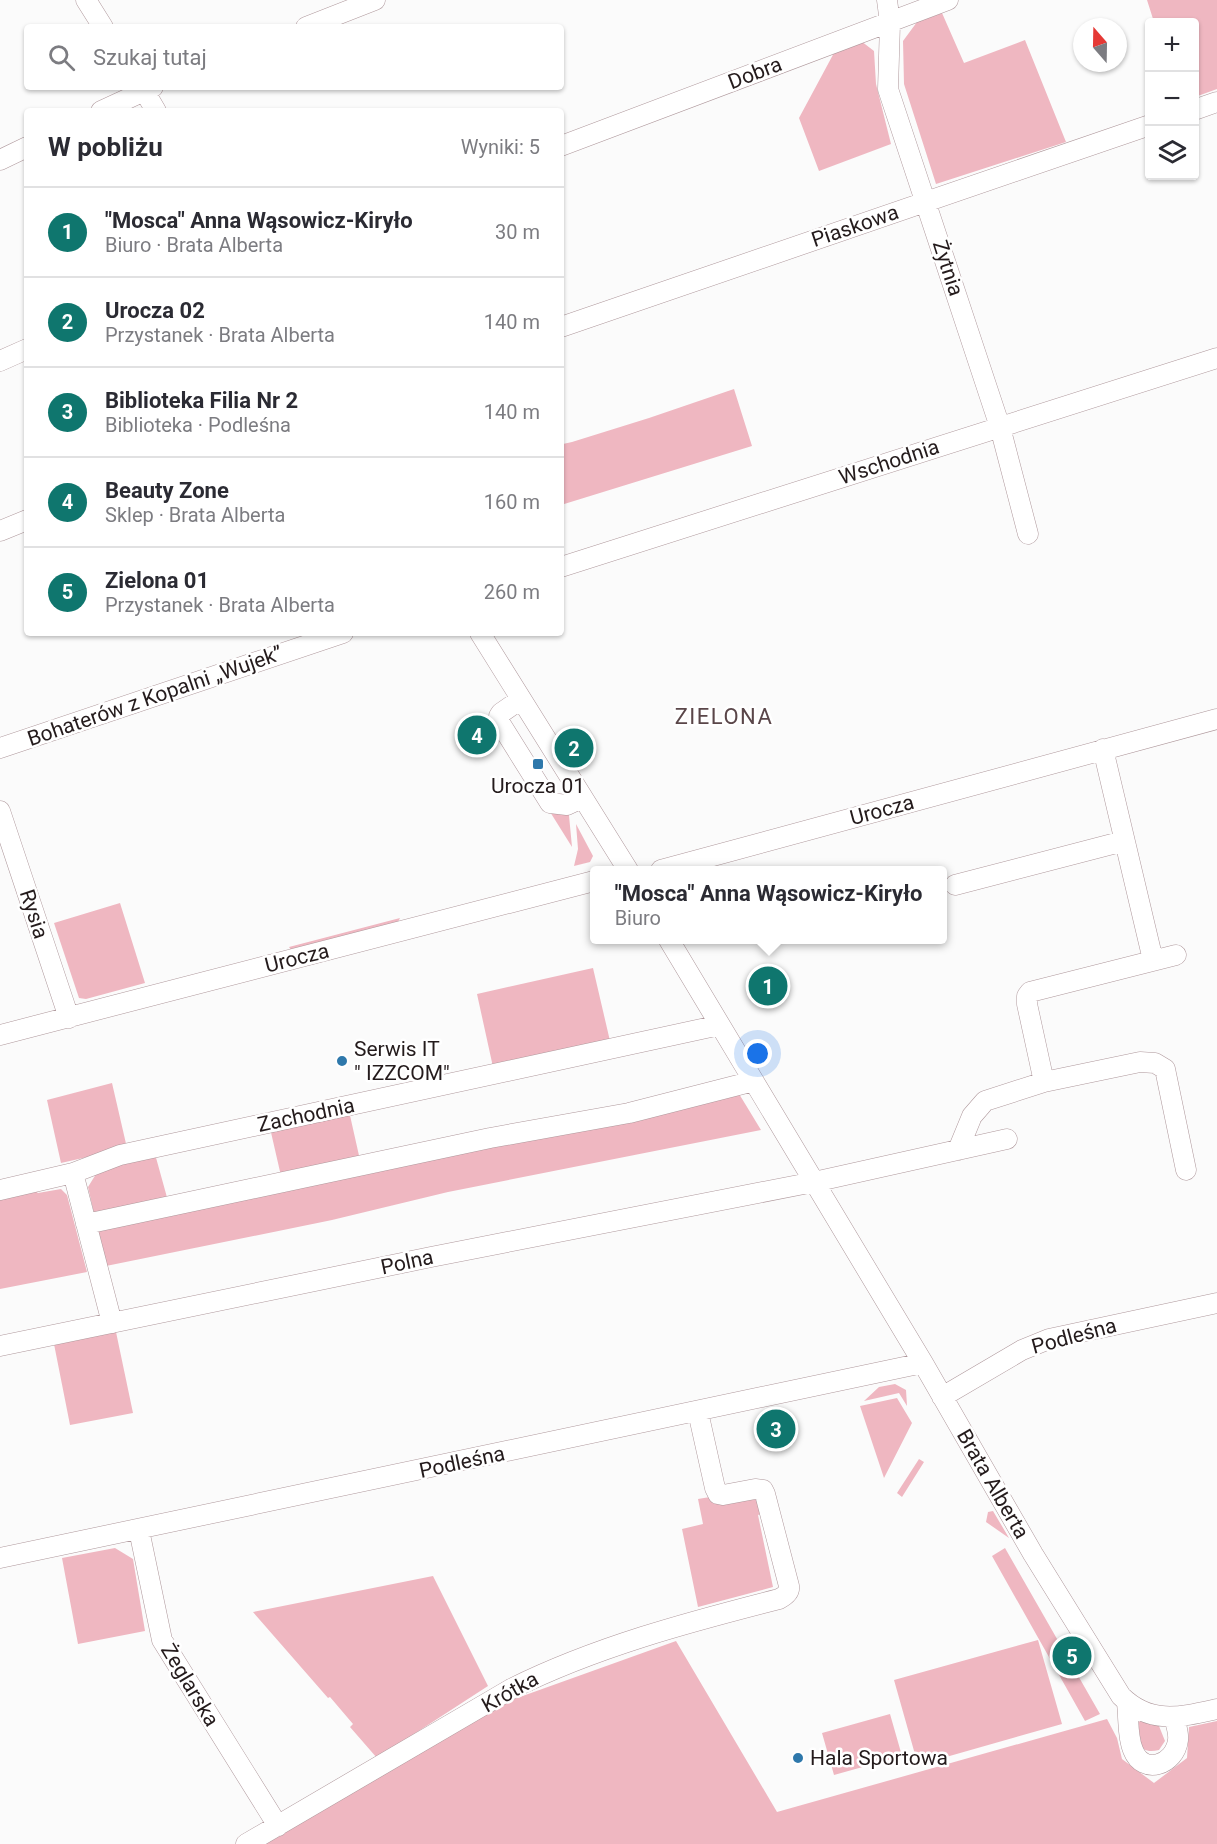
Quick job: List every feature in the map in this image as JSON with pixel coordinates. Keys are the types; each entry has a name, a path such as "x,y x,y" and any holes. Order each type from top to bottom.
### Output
{"street":[{"path":"86,0 101,24"},
{"path":"314,24 375,0"},
{"name":"Żytnia","path":"887,0 890,23 888,89 1000,427 1028,534"},
{"name":"Dobra","path":"564,145 948,0"},
{"path":"107,108 142,90"},
{"path":"147,90 155,108"},
{"path":"1199,108 1217,102"},
{"name":"Piaskowa","path":"564,326 1146,126"},
{"path":"0,160 24,148"},
{"path":"0,361 24,350"},
{"name":"Wschodnia","path":"564,566 1217,358"},
{"path":"0,531 24,521"},
{"name":"Bohaterów z Kopalni „Wujek”","path":"0,748 334,636"},
{"path":"482,636 625,866"},
{"path":"521,699 500,713 500,723 550,804 567,805 582,798"},
{"name":"Urocza","path":"676,866 1217,719"},
{"path":"1103,749 1153,960"},
{"name":"Rysia","path":"0,811 69,1017"},
{"path":"955,885 1124,841"},
{"name":"Urocza","path":"0,1035 590,882"},
{"name":"Brata Alberta","path":"672,944 1112,1683 1127,1703 1154,1716 1174,1717 1217,1708"},
{"path":"1044,1082 1027,1004 1027,996 1030,992 1176,955"},
{"name":"Zachodnia","path":"0,1190 73,1173 120,1155 720,1024"},
{"path":"958,1150 972,1116 985,1101 1044,1082 1140,1062 1155,1063 1165,1069 1186,1170"},
{"path":"86,1224 490,1138 629,1113 754,1081"},
{"path":"814,1182 1007,1139"},
{"path":"73,1173 112,1323"},
{"name":"Polna","path":"0,1346 431,1257 814,1182"},
{"name":"Podleśna","path":"942,1397 1022,1350 1049,1339 1217,1303"},
{"name":"Podleśna","path":"0,1558 923,1363"},
{"name":"Krótka","path":"246,1844 501,1695 549,1670 681,1626 779,1599 788,1592 789,1586 763,1490 756,1489 723,1496 717,1492 698,1412"},
{"name":"Żeglarska","path":"139,1530 162,1640 278,1826"},
{"path":"1127,1703 1133,1752 1145,1764 1152,1766 1164,1763 1173,1754 1178,1741 1174,1717"}],"shaded area":[{"path":"1147,0 1217,0 1217,89 1199,96 1199,18 1153,18"},
{"path":"942,13 964,63 1025,40 1066,142 936,184 904,84 903,41 917,22"},
{"path":"861,41 874,51 876,84 891,144 819,171 799,118 835,51"},
{"path":"734,389 752,446 564,504 564,444"},
{"path":"568,805 572,847 547,807"},
{"path":"576,824 593,856 590,862 574,866 578,849"},
{"path":"120,903 145,983 86,999 79,998 54,923"},
{"path":"400,918 396,926 291,950 289,947"},
{"path":"593,968 610,1041 493,1067 477,994"},
{"path":"730,1079 761,1130 448,1192 332,1220 106,1266 88,1187 101,1166 155,1154 168,1201 281,1176 270,1128 349,1111 360,1160 606,1108"},
{"path":"112,1083 127,1148 61,1163 47,1100"},
{"path":"61,1189 67,1195 87,1272 0,1289 0,1198 34,1190 38,1193"},
{"path":"116,1332 133,1413 70,1425 54,1344"},
{"path":"895,1384 906,1390 907,1406 899,1393 864,1401 879,1387"},
{"path":"897,1398 912,1423 884,1478 860,1406"},
{"path":"919,1459 924,1462 902,1497 897,1493"},
{"path":"761,1497 766,1512 758,1515 773,1587 698,1607 682,1529 703,1524 698,1499"},
{"path":"993,1511 1009,1538 986,1522 988,1512"},
{"path":"115,1548 133,1559 145,1631 78,1644 62,1558"},
{"path":"1005,1548 1100,1714 1085,1721 992,1556"},
{"path":"433,1576 488,1686 377,1758 350,1727 353,1724 253,1612"},
{"path":"1038,1640 1062,1724 918,1765 894,1680"},
{"path":"676,1641 777,1812 1107,1719 1117,1738 1122,1759 1154,1783 1187,1758 1189,1727 1217,1721 1217,1844 263,1844 506,1702"},
{"path":"890,1714 902,1756 834,1775 822,1733"},
{"path":"1138,1722 1159,1726 1165,1741 1159,1750 1151,1751 1142,1748 1138,1734"}],"place":[{"name":"Beauty Zone","path":"477,735"},
{"name":"Urocza 02","path":"574,748"},
{"name":"Urocza 01","path":"538,764"},
{"name":"\"Mosca\" Anna Wąsowicz-Kiryło","path":"768,986"},
{"name":"Serwis IT \" IZZCOM\"","path":"342,1061"},
{"name":"Biblioteka Filia Nr 2","path":"776,1429"},
{"name":"Zielona 01","path":"1072,1656"},
{"name":"Hala Sportowa","path":"798,1758"}],"district":[{"name":"ZIELONA","path":"724,716"}]}
